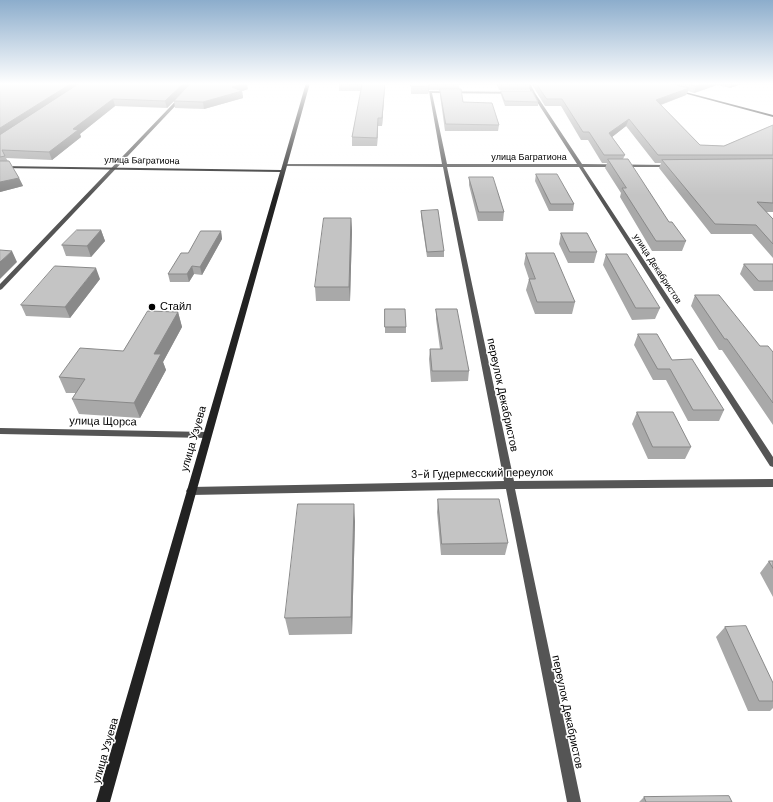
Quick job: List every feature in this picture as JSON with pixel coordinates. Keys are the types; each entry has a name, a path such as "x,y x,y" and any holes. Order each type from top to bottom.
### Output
{"main road":[{"name":"улица Узуева","path":"102,802 297,120"},
{"name":"улица Багратиона","path":"0,167 284,168"}],"street":[{"path":"0,288 159,120"},
{"name":"переулок Декабристов","path":"436,120 574,802"},
{"name":"улица Декабристов","path":"551,120 773,464"},
{"name":"улица Багратиона","path":"284,168 673,166"},
{"name":"улица Щорса","path":"0,431 207,435"},
{"name":"3-й Гудермесский переулок","path":"191,491 509,485 773,483"}],"building":[{"path":"0,120 12,120 0,128"},
{"path":"22,120 84,120 73,129 78,130 49,152 2,150 5,156 0,157 0,135"},
{"path":"355,120 378,120 377,138 352,137"},
{"path":"445,120 498,120 499,125 446,124"},
{"path":"576,120 627,120 609,133 625,155 604,155 589,132 583,132"},
{"path":"630,120 676,120 700,145 724,146 773,125 773,155 658,155"},
{"path":"608,159 628,159 669,222 672,222 686,241 656,241 622,188 626,188"},
{"path":"773,159 773,203 757,202 773,219 773,244 756,225 715,224 662,160"},
{"path":"0,161 9,161 19,178 0,182"},
{"path":"536,174 557,174 574,204 551,204"},
{"path":"469,177 493,177 504,212 479,212"},
{"path":"438,210 444,251 427,252 421,211"},
{"path":"324,218 351,218 349,287 315,287"},
{"path":"77,230 101,230 87,246 62,245"},
{"path":"201,231 221,231 200,267 192,266 187,274 168,274 181,253 188,253"},
{"path":"561,233 587,233 597,252 570,252"},
{"path":"0,250 12,251 0,262"},
{"path":"526,253 554,253 575,302 537,302 529,279 535,279"},
{"path":"606,254 627,254 660,308 636,308"},
{"path":"744,264 773,264 773,281 759,281"},
{"path":"55,266 96,268 65,307 21,305"},
{"path":"695,295 719,295 760,346 768,346 773,352 773,403 727,339 725,339"},
{"path":"385,309 405,309 406,327 385,327"},
{"path":"436,309 457,309 469,371 432,371 430,349 442,349"},
{"path":"148,311 178,312 154,354 161,354 134,403 72,399 85,379 59,377 80,348 123,351"},
{"path":"638,334 657,334 672,360 692,359 724,410 693,410 670,369 658,369"},
{"path":"637,412 673,412 691,447 653,447"},
{"path":"438,499 499,499 508,543 442,544"},
{"path":"298,504 354,504 351,617 285,618"},
{"path":"769,561 773,561 773,568"},
{"path":"746,626 773,683 773,701 759,701 725,627"},
{"path":"729,796 732,802 646,802 644,797"}],"place":[{"name":"Стайл","path":"152,307"}]}
